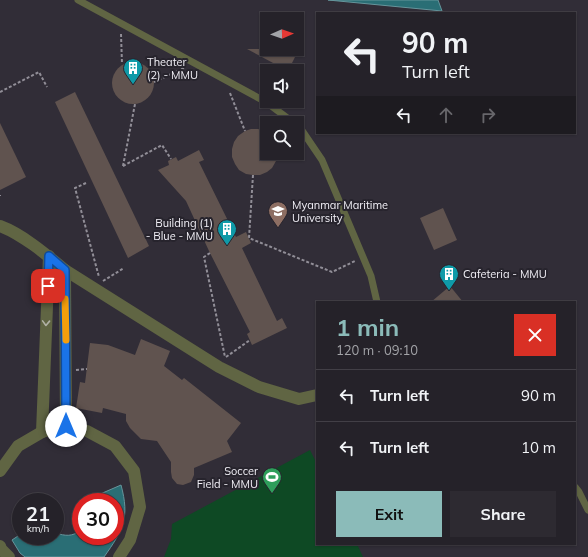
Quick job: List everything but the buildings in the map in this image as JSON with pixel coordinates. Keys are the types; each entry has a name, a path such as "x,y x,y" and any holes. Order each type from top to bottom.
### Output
{"street":[{"path":"0,226 11,230 49,256 65,270 219,368 259,387 299,399 316,395"},
{"path":"42,432 49,256"},
{"path":"65,270 66,426"},
{"path":"0,471 18,446 42,432 66,426 87,431 115,446 134,471 140,507 130,540 119,557"}],"lane":[{"path":"78,0 266,102 285,116"},
{"path":"304,133 322,160 371,276 377,301"},
{"path":"576,488 588,510"}],"path":[{"path":"120,23 122,64"},
{"path":"154,82 194,63"},
{"path":"0,92 39,72 47,87"},
{"path":"225,80 245,131"},
{"path":"134,104 123,166 162,145 171,159"},
{"path":"253,175 248,238 332,272 363,257"},
{"path":"86,183 75,188 100,282 124,268"},
{"path":"210,253 204,257 226,358 250,340"}],"green space":[{"name":"Soccer Field - MMU","path":"310,450 316,462 316,545 357,545 363,557 164,557 171,539 172,524"}],"water":[{"path":"328,0 438,0 442,11"},
{"path":"121,485 123,493 103,493"},
{"path":"124,496 125,506 124,519"},
{"path":"72,534 72,545 112,545 104,557 25,557 20,553 15,545 64,545 64,535"}],"slow traffic":[{"path":"65,299 66,340"}],"place":[{"name":"Theater (2) - MMU","path":"133,85"},
{"name":"Myanmar Maritime University","path":"278,228"},
{"name":"Building (1) - Blue - MMU","path":"227,246"},
{"name":"Cafeteria - MMU","path":"449,291"},
{"name":"Soccer Field - MMU","path":"272,494"}],"route":[{"path":"48,286 49,256 65,270 66,426"}]}
